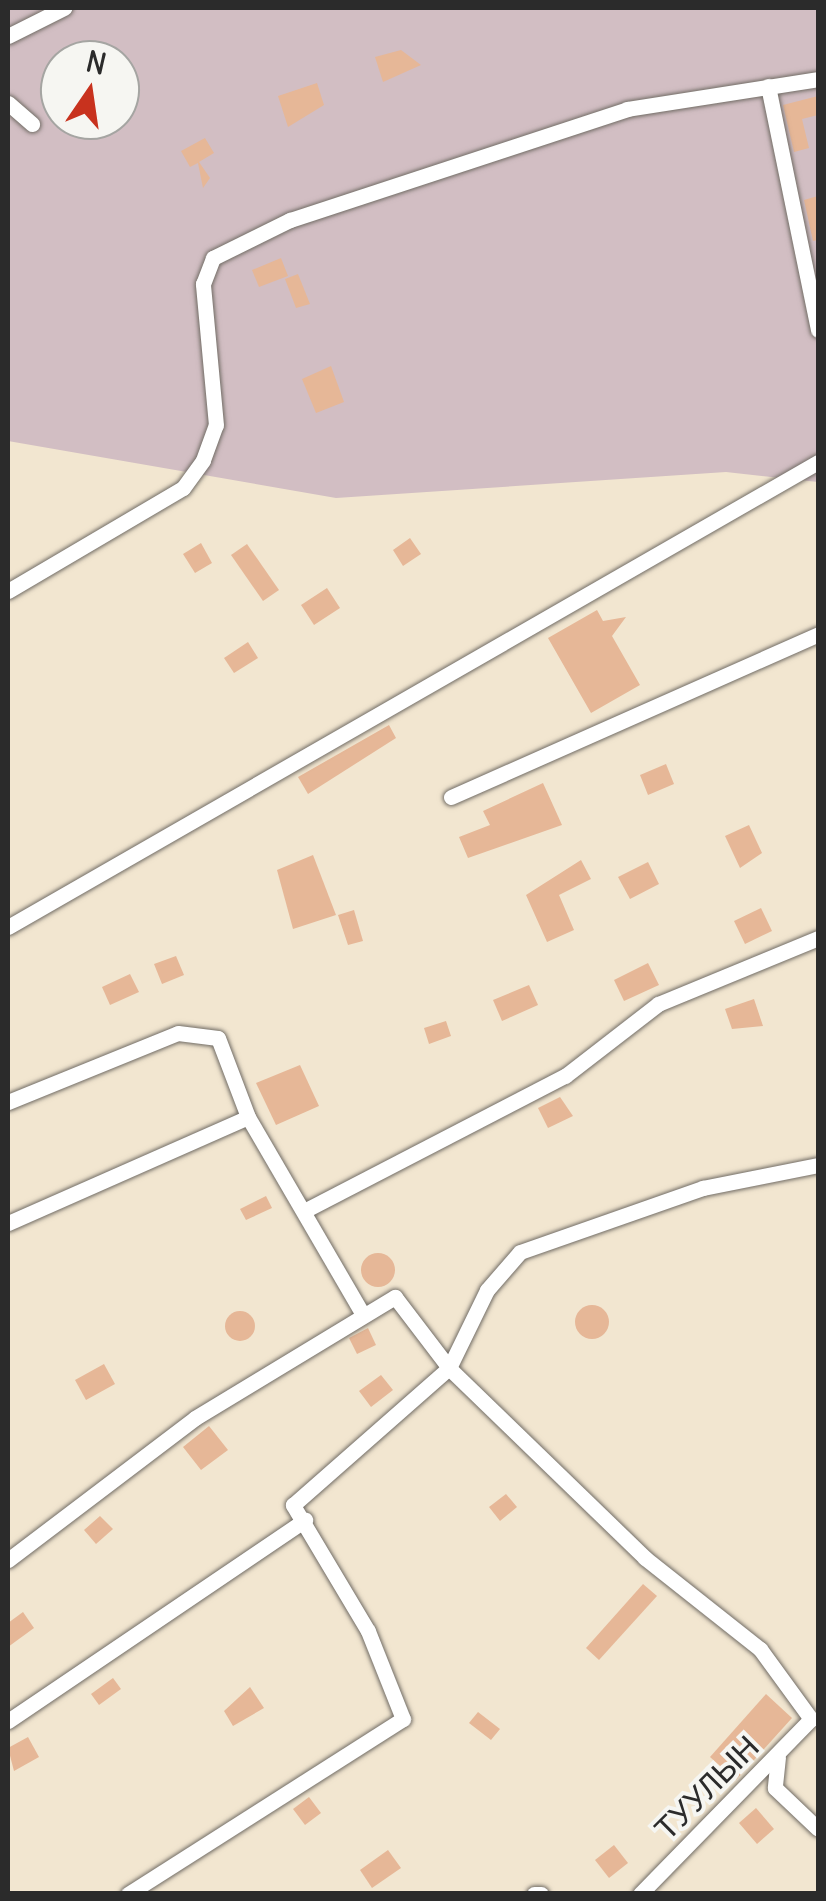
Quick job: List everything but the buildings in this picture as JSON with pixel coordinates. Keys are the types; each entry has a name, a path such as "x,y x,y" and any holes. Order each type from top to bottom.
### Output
{"street":[{"path":"8,36 64,8"},
{"path":"8,590 182,488 203,460 216,425 203,284 213,258 290,220 627,109 818,79"},
{"path":"768,86 818,330"},
{"path":"8,103 32,124"},
{"path":"8,927 818,462"},
{"path":"450,797 818,634"},
{"path":"306,1210 565,1076 658,1004 818,938"},
{"path":"8,1102 178,1033 218,1038 248,1118 306,1210 362,1313"},
{"path":"8,1224 248,1118"},
{"path":"128,1894 403,1719 368,1630 293,1505 449,1368 487,1290 520,1252 703,1188 818,1165"},
{"path":"8,1560 195,1418 362,1313 395,1297 449,1368 644,1558 760,1649 815,1718"},
{"path":"8,1722 305,1520"},
{"name":"ТУУЛЫН","path":"640,1894 815,1718"},
{"path":"778,1756 774,1788 818,1829"}],"shaded area":[{"path":"8,8 818,8 818,482 726,472 336,498 8,441"}]}
